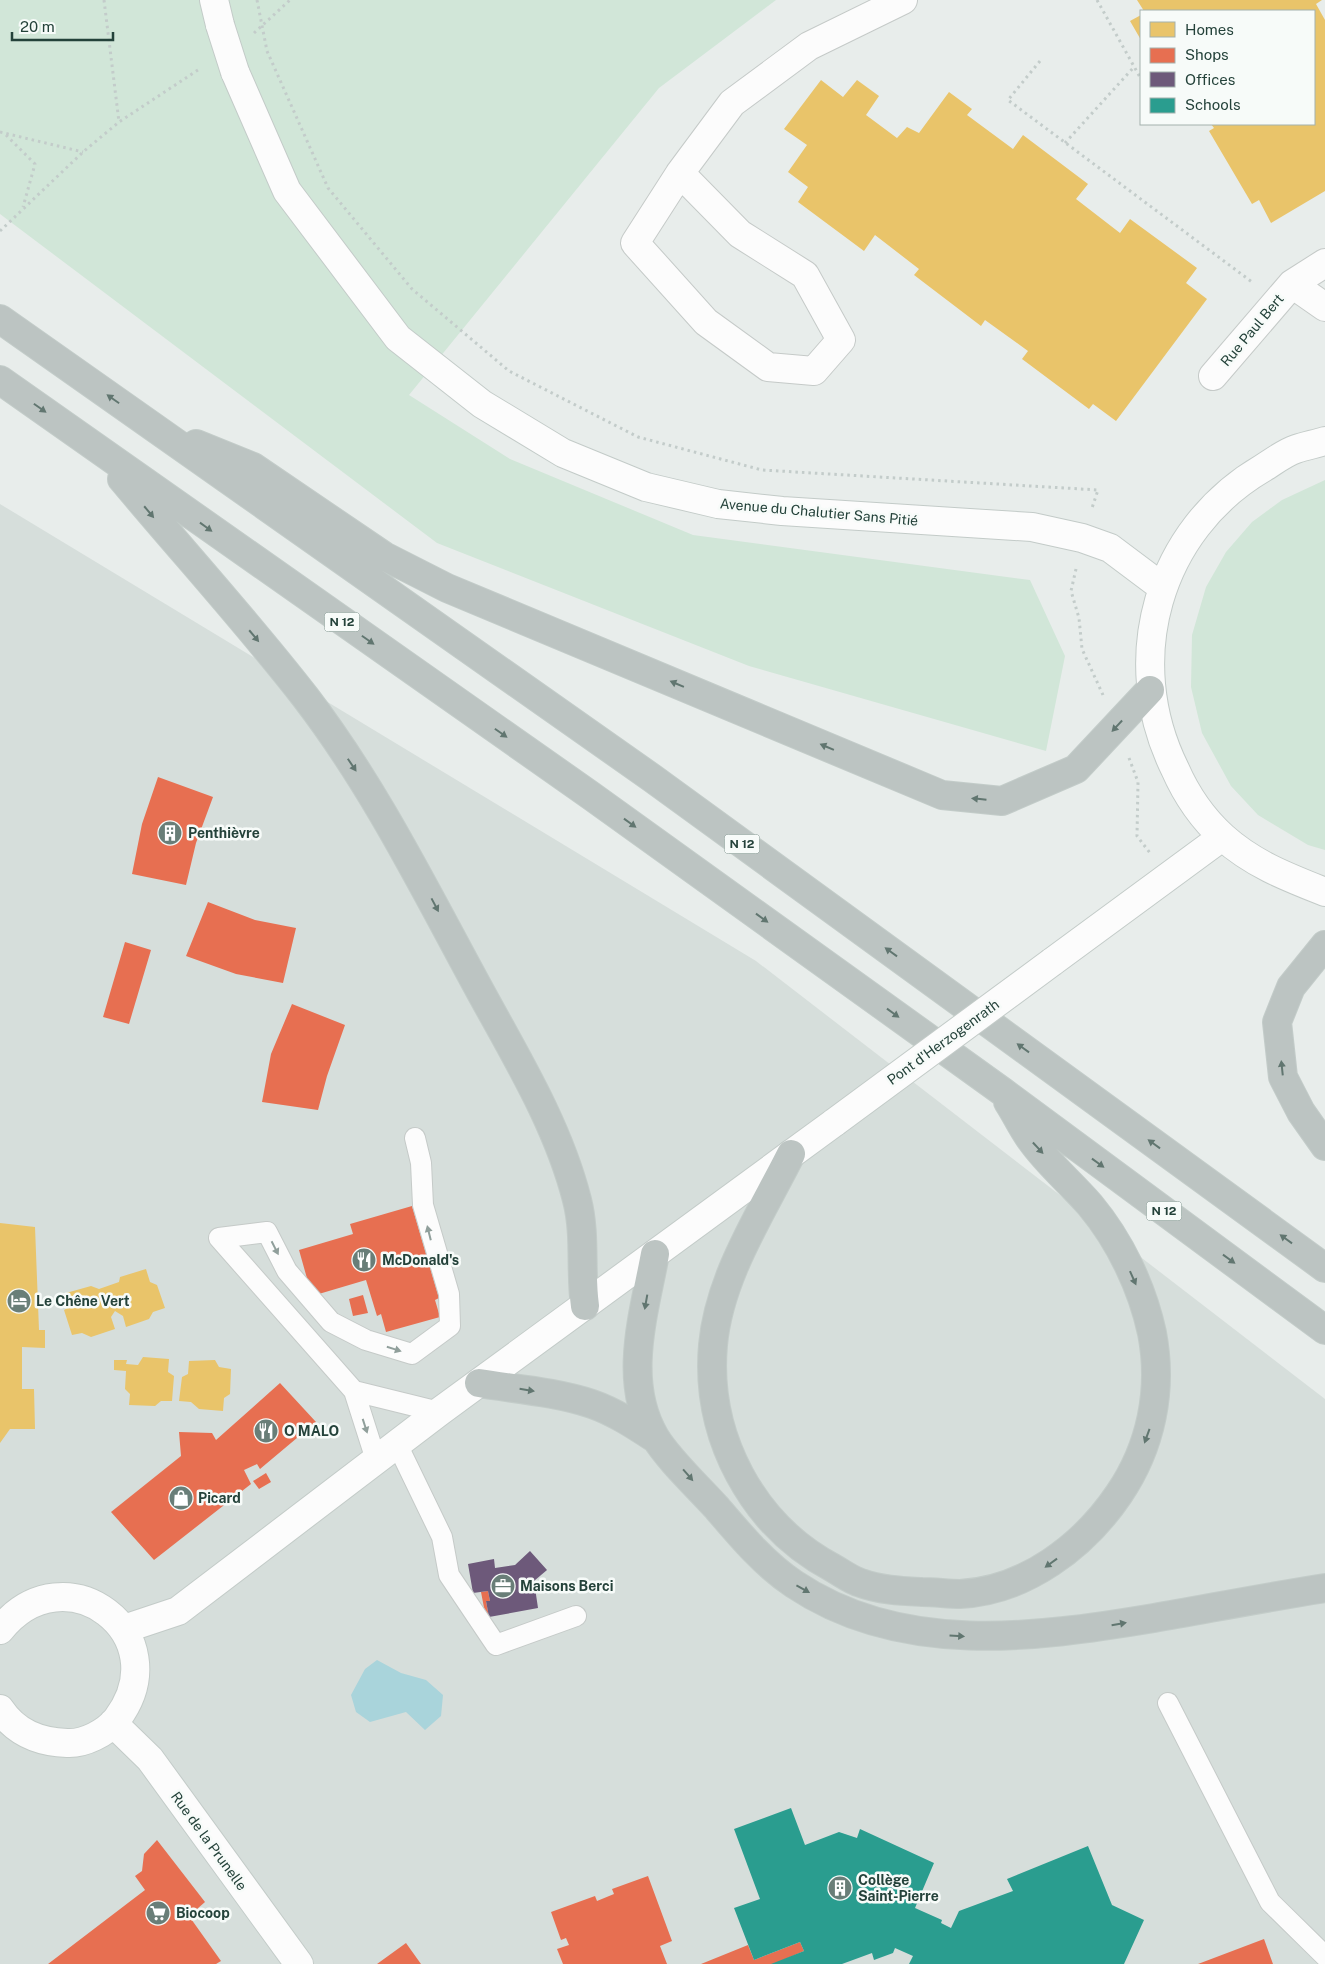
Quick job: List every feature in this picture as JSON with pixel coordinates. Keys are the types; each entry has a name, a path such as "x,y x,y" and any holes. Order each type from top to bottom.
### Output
{"highway":[{"name":"N 12","path":"0,319 652,778 1325,1268"},
{"name":"N 12","path":"0,380 227,542 598,800 1003,1092 1325,1330"},
{"path":"153,427 253,466 384,556 447,588 942,795 1002,801 1076,769 1150,690"},
{"path":"96,447 307,699 368,789 424,884 530,1082 567,1166 582,1232 581,1279 585,1306"},
{"path":"1325,945 1291,986 1277,1022 1283,1077 1301,1112 1325,1146"},
{"path":"790,1154 735,1266 721,1301 713,1343 712,1381 718,1419 732,1461 749,1492 778,1530 814,1558 862,1584 909,1591 962,1594 1005,1585 1045,1568 1075,1544 1106,1513 1134,1472 1152,1424 1156,1380 1150,1326 1142,1297 1122,1253 1092,1207 1031,1141 1003,1092"},
{"path":"655,1254 637,1357 642,1409 656,1439 752,1548 793,1584 844,1612 892,1626 956,1636 1010,1637 1090,1629 1325,1588"},
{"path":"479,1383 534,1391 592,1404 623,1419 656,1439"}],"street":[{"path":"680,174 740,234 805,276 842,340 814,371 768,367 706,322 635,243 680,174 732,103 809,46 903,0"},
{"name":"Avenue du Chalutier Sans Pitié","path":"217,13 235,72 287,191 398,338 482,404 564,453 646,486 718,504 782,511 1032,527 1082,538 1110,548 1162,587"},
{"name":"Rue Paul Bert","path":"1212,376 1284,292 1325,263"},
{"name":"Rue Paul Bert","path":"1284,292 1325,307"},
{"path":"1325,442 1294,449 1238,482 1193,529 1162,587 1150,638 1150,690 1162,744 1187,794 1222,836 1272,871 1325,892"},
{"name":"Pont d'Herzogenrath","path":"124,1629 178,1611 439,1412 1222,836"},
{"path":"0,1629 17,1612 38,1600 62,1596 86,1600 108,1612 124,1629 134,1652 136,1678 129,1703 113,1723 94,1737 72,1743 41,1740 26,1735 3,1719"},
{"name":"Rue de la Prunelle","path":"113,1723 150,1759 299,1964"}],"lane":[{"path":"376,1460 354,1391 219,1238 267,1232 287,1271 331,1322 366,1340 412,1354 450,1326 448,1294 423,1205 421,1164 415,1138"},
{"path":"354,1391 439,1412"},
{"path":"398,1444 442,1537 448,1575 496,1645 576,1616"},
{"path":"1168,1703 1270,1902 1325,1956"}],"path":[{"path":"104,0 119,122"},
{"path":"257,0 267,52 328,188 412,289 509,371 638,437 762,470 1098,490 1082,538 1071,591 1079,618 1082,649 1117,726 1138,782 1137,836 1169,876"},
{"path":"246,39 262,28 290,0"},
{"path":"1097,0 1140,77"},
{"path":"1040,61 1008,100 1066,143 1284,292"},
{"path":"0,231 83,152 119,122 207,65"},
{"path":"1066,143 1134,67"},
{"path":"0,132 6,135 83,152"},
{"path":"6,135 35,164 23,208"}],"shaded area":[{"path":"0,504 756,961 1325,1399 1325,1964 0,1964"}],"green space":[{"path":"0,0 776,0 659,88 409,395 510,459 693,535 1030,580 1065,656 1046,751 749,666 437,543 0,214"},
{"path":"1325,480 1325,850 1308,845 1258,815 1231,786 1202,733 1191,687 1192,635 1206,587 1226,552 1252,522 1282,500"}],"water":[{"path":"377,1660 401,1673 426,1680 443,1695 441,1716 425,1730 406,1712 370,1722 356,1712 351,1695 365,1669"}],"building: Homes":[{"path":"1137,0 1322,0 1316,4 1325,20 1325,191 1271,223 1259,200 1252,204 1209,131 1214,128 1212,125 1315,125 1315,10 1143,10"},
{"path":"1140,16 1140,38 1130,21"},
{"path":"821,80 843,97 857,80 879,96 866,115 897,138 907,127 919,133 949,92 972,109 967,115 1013,149 1023,135 1088,184 1076,199 1120,233 1130,219 1197,268 1186,283 1207,299 1116,421 1093,404 1089,409 1022,359 1028,351 985,320 981,326 914,275 919,269 875,235 864,251 798,202 808,187 788,172 807,145 784,129"},
{"name":"Le Chêne Vert","path":"0,1223 35,1227 39,1330 45,1330 45,1348 22,1347 22,1389 34,1389 35,1429 10,1429 0,1443"},
{"path":"146,1269 150,1282 157,1285 165,1308 153,1312 149,1319 126,1327 123,1316 115,1311 111,1317 115,1329 91,1337 82,1333 72,1335 64,1310 69,1307 66,1293 91,1286 99,1289 119,1282 120,1277"},
{"path":"143,1357 169,1359 168,1372 174,1376 172,1401 161,1401 155,1406 129,1405 130,1394 125,1389 126,1371 114,1370 114,1360 127,1360 126,1364 138,1365"},
{"path":"215,1360 219,1367 231,1369 230,1394 224,1398 223,1411 199,1409 191,1402 179,1401 182,1377 188,1374 189,1361"}],"building: Shops":[{"name":"Penthièvre","path":"158,777 213,797 196,843 186,885 132,874 142,824"},
{"path":"208,902 255,920 296,928 283,983 236,974 186,956"},
{"path":"125,942 151,950 129,1024 103,1017"},
{"path":"292,1004 345,1025 327,1076 318,1110 262,1102 271,1054"},
{"name":"McDonald's","path":"412,1206 439,1298 435,1300 440,1317 386,1332 381,1314 377,1316 366,1280 312,1296 299,1250 353,1234 350,1224"},
{"path":"363,1295 368,1313 353,1316 349,1299"},
{"name":"Picard","path":"280,1383 316,1422 260,1469 257,1464 244,1470 251,1484 154,1560 111,1512 181,1456 179,1432 212,1433 216,1440"},
{"path":"266,1473 271,1482 259,1489 253,1481"},
{"path":"488,1591 490,1601 486,1601 489,1617 486,1618 481,1592"},
{"path":"157,1840 205,1902 189,1916 221,1961 216,1964 48,1964 145,1890 135,1876 142,1871 144,1854"},
{"path":"648,1876 672,1941 660,1946 667,1964 563,1964 557,1949 569,1945 566,1938 561,1940 551,1912 595,1896 597,1901 614,1894 612,1889"},
{"path":"1264,1939 1273,1964 1198,1964"},
{"path":"800,1942 804,1951 774,1964 701,1964 748,1945 754,1960"},
{"path":"406,1943 421,1964 377,1964"}],"building: Offices":[{"name":"Maisons Berci","path":"530,1551 547,1570 534,1581 538,1608 489,1617 486,1601 490,1601 488,1591 473,1593 468,1564 494,1559 495,1568 515,1565"}],"building: Schools":[{"name":"Collège Saint-Pierre","path":"791,1808 805,1845 839,1832 857,1838 860,1829 934,1863 915,1908 942,1920 941,1923 951,1928 959,1911 1013,1891 1007,1879 1088,1846 1112,1905 1144,1920 1124,1964 909,1964 913,1956 895,1948 893,1953 874,1960 872,1953 842,1964 771,1964 804,1951 800,1942 754,1960 734,1908 760,1899 734,1829"}],"place":[{"name":"Penthièvre","path":"170,833"},
{"name":"McDonald's","path":"364,1260"},
{"name":"Le Chêne Vert","path":"19,1301"},
{"name":"O MALO","path":"266,1431"},
{"name":"Picard","path":"181,1498"},
{"name":"Maisons Berci","path":"503,1586"},
{"name":"Collège Saint-Pierre","path":"840,1888"},
{"name":"Biocoop","path":"158,1913"}]}
